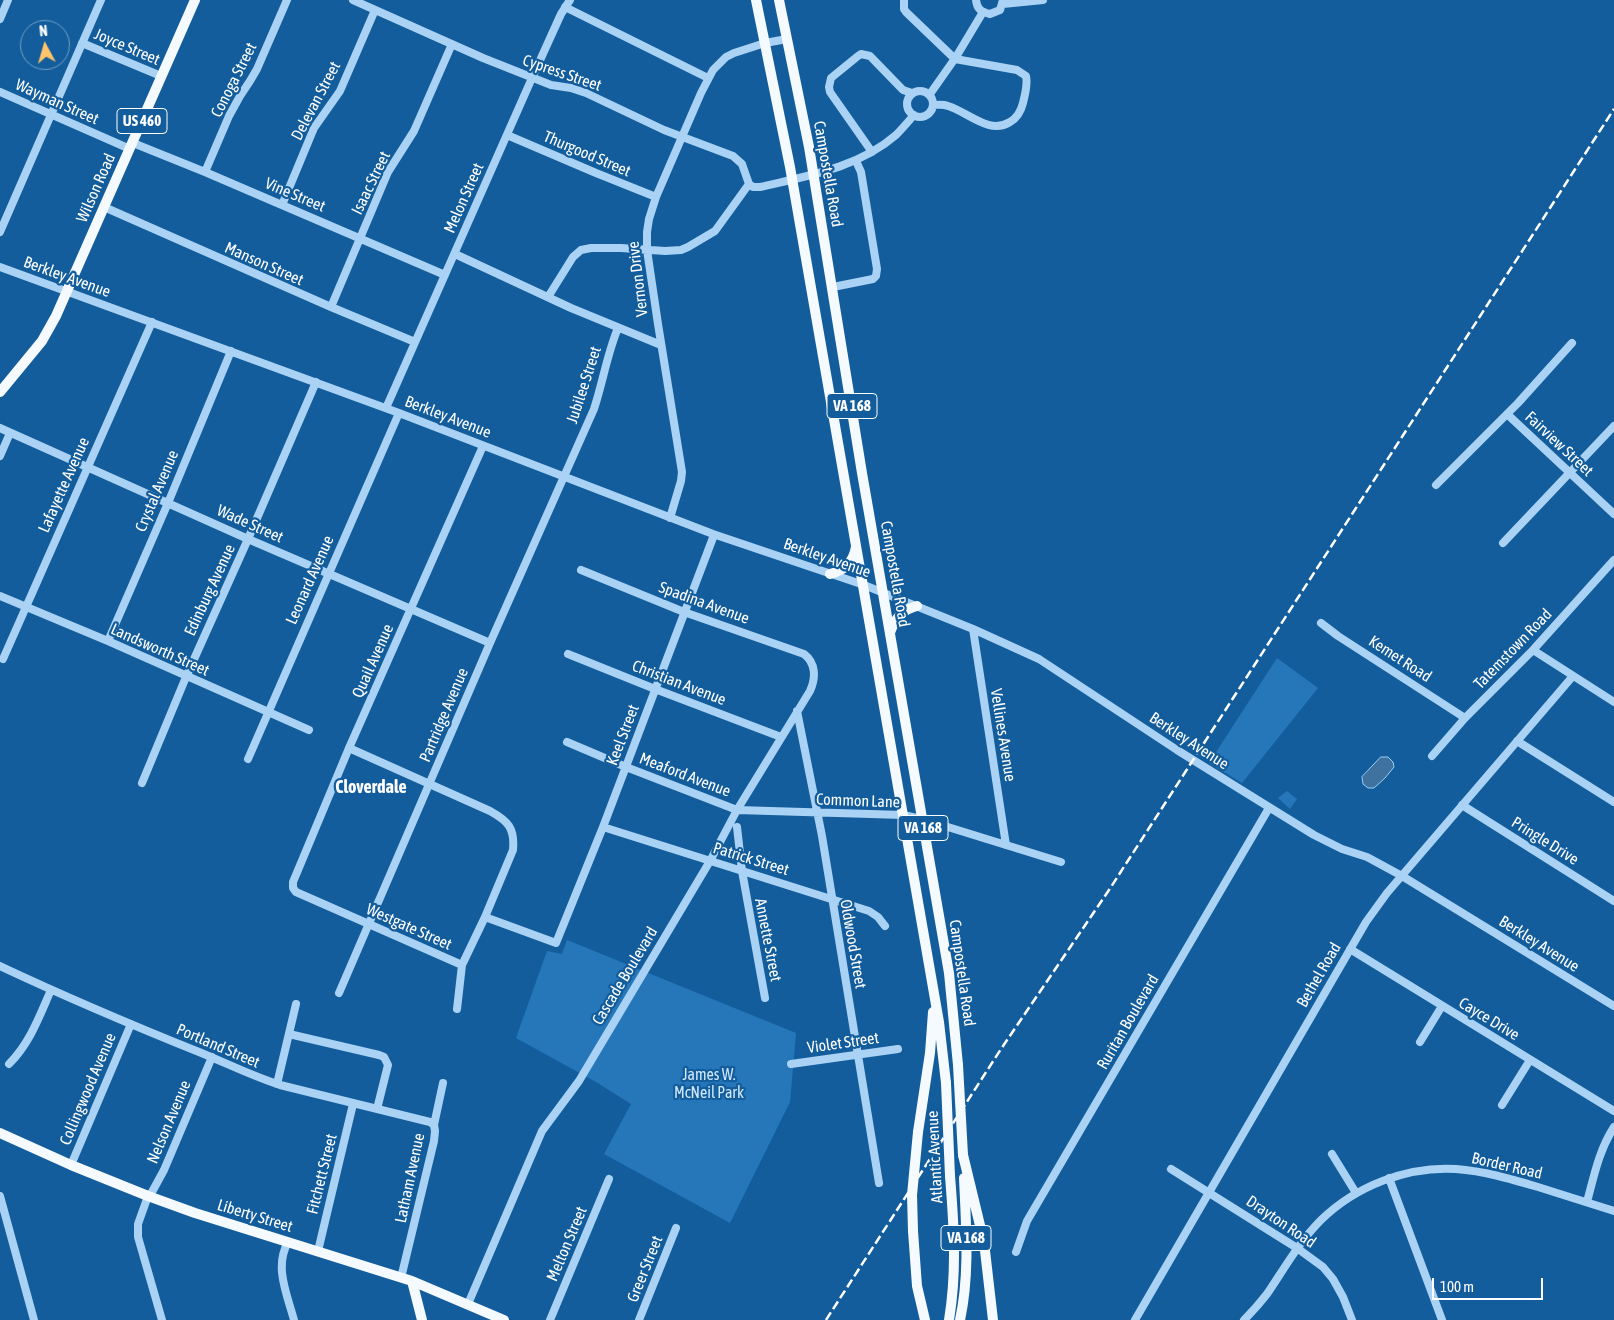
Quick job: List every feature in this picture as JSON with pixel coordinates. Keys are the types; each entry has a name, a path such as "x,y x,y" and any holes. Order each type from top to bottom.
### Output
{"main road":[{"name":"Wilson Road","path":"0,392 42,341 67,292 195,0"},
{"name":"Campostella Road","path":"756,0 792,180 934,993"},
{"name":"Campostella Road","path":"779,0 814,175 862,473 949,973 958,1065 963,1155"},
{"path":"830,574 848,565 853,558 857,544"},
{"path":"890,634 900,614 917,606"},
{"path":"925,1320 917,1286 912,1188 930,1053 934,993"},
{"name":"Atlantic Avenue","path":"934,993 946,1083 954,1225 955,1263 953,1297 949,1320"},
{"name":"Liberty Street","path":"0,1133 71,1165 148,1196 195,1213 412,1281 504,1320"},
{"path":"963,1155 984,1242 993,1320"},
{"name":"Atlantic Avenue","path":"960,1320 966,1283 967,1258 963,1155"},
{"path":"412,1281 422,1320"}],"street":[{"path":"0,19 2,9 8,0"},
{"path":"0,232 101,0"},
{"name":"Conoga Street","path":"205,172 233,109 257,69 287,0"},
{"name":"Cypress Street","path":"353,0 532,78 551,85 572,88 586,93 664,130 733,156 742,164 749,184"},
{"path":"904,0 906,12 955,59 1017,70 1026,76 1027,82 1021,110 1012,121 998,127 988,125 950,106 942,104 933,106"},
{"path":"976,0 977,6 983,12 990,14 1000,10 1003,2 1043,0"},
{"path":"568,4 708,78"},
{"name":"Melon Street","path":"386,408 532,78 568,4"},
{"name":"Delevan Street","path":"282,205 314,128 340,91 375,10"},
{"path":"930,94 919,90 912,93 907,99 908,109 914,115 921,117 930,112 933,106 930,94 955,59 983,12"},
{"name":"Vernon Drive","path":"670,518 682,472 647,250 649,219 656,197 713,70 726,57 741,50 787,39"},
{"name":"Joyce Street","path":"82,43 162,76"},
{"name":"Isaac Street","path":"331,308 388,172 414,131 452,44"},
{"path":"872,152 830,92 831,78 858,56 866,54 904,90 912,93"},
{"name":"Wayman Street","path":"0,92 131,146"},
{"path":"548,297 574,256 581,250 590,248 681,250 715,231 749,184 756,188 814,175 856,161 898,134 914,115"},
{"name":"Thurgood Street","path":"508,134 656,197"},
{"name":"Vine Street","path":"131,146 205,172 445,275"},
{"path":"833,287 873,279 876,276 877,269 861,172 856,161"},
{"name":"Manson Street","path":"104,207 331,308 415,342"},
{"path":"455,254 618,328 661,345"},
{"name":"Berkley Avenue","path":"0,268 386,408 714,535 883,592 973,629 1039,659 1269,808 1334,846 1368,857 1402,876 1614,1006"},
{"name":"Lafayette Avenue","path":"3,659 152,322"},
{"name":"Jubilee Street","path":"564,477 594,409 612,342 618,328"},
{"path":"1436,485 1507,414 1572,343"},
{"name":"Crystal Avenue","path":"108,641 168,503 230,351"},
{"name":"Edinburg Avenue","path":"142,783 186,677 316,382"},
{"name":"Leonard Avenue","path":"248,759 399,413"},
{"name":"Fairview Street","path":"1507,414 1614,514"},
{"path":"1503,543 1614,426"},
{"name":"Wade Street","path":"0,428 248,539 490,644"},
{"path":"0,456 10,433"},
{"name":"Quail Avenue","path":"293,888 294,878 349,748 483,446"},
{"name":"Partridge Avenue","path":"338,993 564,477"},
{"name":"Keel Street","path":"485,917 556,943 603,828 714,535"},
{"name":"Tatemstown Road","path":"1432,756 1465,718 1533,650 1614,560"},
{"name":"Spadina Avenue","path":"581,570 684,612 794,650 808,657 813,667"},
{"name":"Landsworth Street","path":"0,596 108,641 309,730"},
{"name":"Kemet Road","path":"1321,623 1465,718"},
{"name":"Vellines Avenue","path":"973,629 1006,845"},
{"path":"1533,650 1614,702"},
{"name":"Christian Avenue","path":"568,654 781,737"},
{"name":"Cascade Boulevard","path":"468,1304 542,1130 579,1081 710,860 737,810 813,684 813,667"},
{"name":"Bethel Road","path":"1135,1320 1376,907 1573,676"},
{"name":"Oldwood Street","path":"797,711 822,836 879,1183"},
{"path":"1517,740 1614,802"},
{"name":"Meaford Avenue","path":"567,742 737,810"},
{"path":"349,748 429,782"},
{"name":"Westgate Street","path":"293,888 296,892 462,965 485,917 514,844 508,822 500,816 429,782"},
{"name":"Pringle Drive","path":"1462,805 1614,901"},
{"name":"Ruritan Boulevard","path":"1016,1252 1027,1221 1269,808"},
{"name":"Common Lane","path":"737,810 903,815 922,819 1061,862"},
{"name":"Annette Street","path":"737,827 742,871 765,998"},
{"name":"Patrick Street","path":"603,828 831,898 874,914 885,926"},
{"name":"Cayce Drive","path":"1350,949 1614,1111"},
{"path":"457,1009 462,965"},
{"name":"Portland Street","path":"0,966 51,990 262,1079 353,1104 430,1122 434,1125"},
{"path":"9,1064 27,1042 51,990"},
{"path":"277,1084 296,1004"},
{"path":"1420,1042 1442,1006"},
{"name":"Collingwood Avenue","path":"71,1165 131,1024"},
{"path":"289,1034 384,1057 388,1065 377,1109"},
{"name":"Violet Street","path":"791,1064 898,1048"},
{"name":"Nelson Avenue","path":"162,1320 138,1237 138,1224 148,1196 164,1170 212,1057"},
{"path":"1502,1105 1530,1060"},
{"name":"Latham Avenue","path":"401,1278 434,1141 434,1125 443,1083"},
{"name":"Fitchett Street","path":"318,1251 353,1104"},
{"path":"1587,1202 1603,1147 1614,1127"},
{"path":"1332,1154 1356,1193"},
{"name":"Drayton Road","path":"1171,1168 1297,1248 1323,1267 1333,1279 1343,1297 1352,1320"},
{"name":"Border Road","path":"1244,1320 1267,1294 1297,1248 1322,1219 1356,1193 1389,1178 1428,1170 1468,1170 1506,1178 1614,1211"},
{"path":"1389,1178 1442,1320"},
{"name":"Melton Street","path":"550,1320 609,1180"},
{"path":"0,1196 34,1320"},
{"name":"Greer Street","path":"639,1320 676,1228"},
{"path":"288,1242 281,1265 294,1320"}],"green space":[{"path":"1277,658 1318,688 1242,783 1209,763"},
{"path":"1287,791 1297,799 1290,809 1278,798"},
{"name":"James W. McNeil Park","path":"567,940 796,1033 790,1102 730,1223 604,1154 631,1104 596,1082 516,1038 547,951 562,954"}],"shaded area":[{"path":"1381,757 1388,757 1393,762 1394,767 1374,788 1368,788 1363,784 1362,777"}],"railway":[{"path":"826,1320 1001,1049 1109,890 1614,109"}],"district":[{"name":"Cloverdale","path":"371,787"}]}
